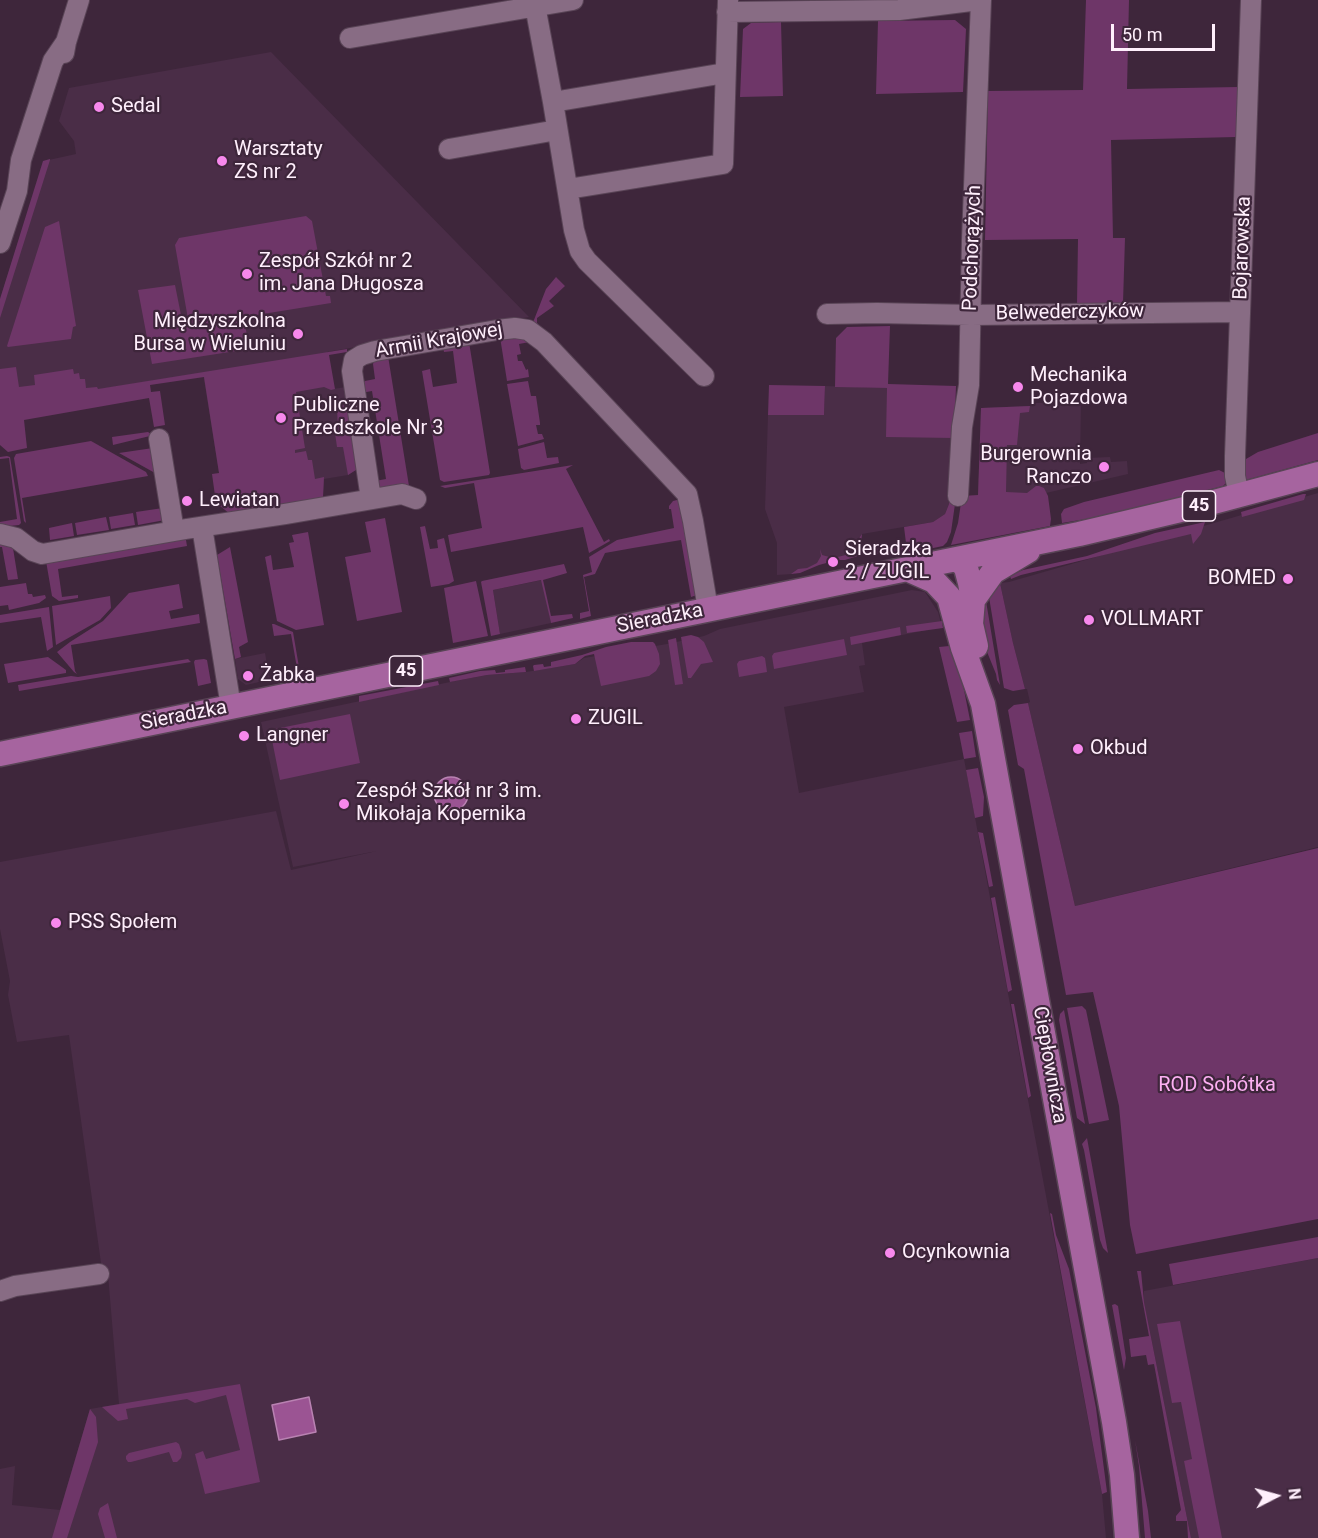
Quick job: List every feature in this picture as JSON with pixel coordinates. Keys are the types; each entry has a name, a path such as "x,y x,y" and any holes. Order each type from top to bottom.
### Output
{"main road":[{"name":"Sieradzka","path":"0,754 1043,542 1130,523 1318,474"},
{"path":"973,600 993,572 1043,542"},
{"name":"Ciepłownicza","path":"959,558 952,576 949,597 987,723 1114,1422 1122,1475 1127,1538"},
{"name":"Ciepłownicza","path":"959,558 969,576 973,600 971,616 973,635 997,702 1128,1423 1141,1538"},
{"path":"907,569 934,581 949,597"}],"street":[{"path":"0,243 8,189 21,160 53,61 66,42 79,0"},
{"path":"350,38 535,3 573,0"},
{"path":"568,189 723,164 728,6 899,10 980,0"},
{"name":"Podchorążych","path":"958,496 962,427 969,385 980,0"},
{"name":"Bojarowska","path":"1239,495 1235,476 1235,456 1251,0"},
{"path":"535,3 580,251 587,261 704,376"},
{"path":"553,102 725,73"},
{"path":"448,149 557,130"},
{"name":"Belwederczyków","path":"827,314 1240,312"},
{"name":"Armii Krajowej","path":"371,499 352,370 354,360 375,351 497,330 528,330 539,337 687,494 708,609"},
{"path":"159,439 174,531"},
{"path":"0,534 16,538 33,551 42,554 402,494 416,499"},
{"path":"202,527 231,707"},
{"path":"0,1291 15,1286 99,1274"}],"shaded area":[{"name":"Zespół Szkół nr 2 im. Jana Długosza","path":"271,52 529,317 327,352 333,389 346,387 359,468 348,475 324,479 323,497 229,513 225,510 203,373 0,405 0,299 44,161 76,154 74,141 59,121 69,88"},
{"path":"825,386 888,388 954,438 953,479 949,504 945,514 933,522 862,534 859,552 833,558 792,574 777,575 777,543 765,509 768,415 824,415"},
{"path":"1081,402 1080,464 1087,463 1087,458 1110,457 1111,462 1127,461 1128,474 990,506 978,496 981,408 1031,406 1032,403"},
{"path":"1318,493 1318,847 1075,906 1028,703 1030,702 1027,689 1025,689 1013,643 1000,583"},
{"path":"542,580 551,623 500,634 493,590"},
{"path":"912,590 925,592 938,612 942,627 862,643 865,665 859,666 864,692 784,707 799,793 964,759 1102,1494 1106,1538 0,1538 0,1469 15,1466 12,1505 60,1510 90,1409 119,1404 108,1275 102,1270 69,1035 17,1042 8,995 10,981 0,929 0,862 276,811 291,870 377,851 293,867 261,722 487,675 526,672 575,664 584,658 667,644 704,636 720,629"},
{"path":"265,653 269,676 272,679 246,685 238,679 235,659"},
{"path":"451,777 463,782 468,794 463,806 451,811 439,806 434,794 439,782"},
{"path":"1318,1258 1318,1538 1191,1538 1144,1302 1144,1291"},
{"path":"309,1397 316,1432 279,1440 272,1405"}],"green space":[{"path":"1086,0 1129,0 1127,89 1238,87 1236,137 1111,140 1113,238 1125,238 1123,303 1077,304 1078,239 985,240 988,91 1083,90"},
{"path":"955,20 966,29 963,92 876,94 878,21"},
{"path":"781,22 783,96 740,97 743,29 751,23"},
{"path":"50,159 0,318 0,299 43,161"},
{"path":"306,216 312,221 326,296 330,296 331,303 244,317 249,349 152,364 138,290 175,285 182,320 188,319 175,245 179,238"},
{"path":"59,221 76,326 73,327 71,339 8,347 45,227"},
{"path":"556,277 565,286 549,301 554,306 537,318 537,323 552,341 532,325 546,289"},
{"path":"890,326 888,384 956,386 954,438 886,437 887,388 835,387 836,338 847,327"},
{"path":"516,335 535,341 519,344 521,354 517,355 518,361 522,361 526,370 528,369 529,377 507,381 500,337"},
{"path":"469,342 490,473 444,482 440,480 422,371 430,369 433,387 457,383 453,351 444,352 443,347"},
{"name":"Publiczne Przedszkole Nr 3","path":"347,349 347,352 329,355 335,389 324,387 296,392 305,448 295,450 295,453 306,451 308,460 312,460 315,479 324,477 323,497 229,513 216,503 212,474 219,473 204,377 150,385 151,392 160,391 165,425 154,427 149,398 24,420 27,448 8,452 0,445 0,369 16,367 19,387 35,385 34,375 73,369 74,374 79,373 80,379 85,379 86,388 97,387 98,389"},
{"path":"388,356 409,486 381,489 375,481 386,479 372,391 361,393 362,384 365,381 375,379 373,364 375,358"},
{"path":"528,381 531,396 536,396 540,423 536,425 538,434 542,434 544,439 518,446 507,384"},
{"path":"769,385 825,386 824,415 768,415"},
{"path":"348,405 359,468 348,475 343,447 337,447 335,433 338,432 337,406"},
{"path":"1030,406 1029,412 1020,413 1017,445 1007,445 1006,492 1027,493 1036,486 1044,488 1048,496 1050,526 951,545 958,523 962,496 978,495 981,408"},
{"path":"148,432 150,436 113,445 112,437"},
{"path":"1318,433 1318,460 1246,480 1244,477 1246,459 1258,452"},
{"path":"91,441 146,472 148,476 22,498 26,523 14,458 16,454"},
{"path":"544,442 547,458 558,457 559,463 524,470 521,468 518,449"},
{"path":"153,448 155,473 119,453"},
{"path":"0,457 10,457 21,523 0,527 0,522 17,519 9,458 0,459"},
{"path":"573,465 566,469 604,542 609,539 610,541 589,553 583,527 451,552 448,535 482,528 474,483 445,488 440,486"},
{"path":"1219,470 1225,473 1227,482 1223,486 1116,514 1062,523 1061,514 1064,509 1084,502"},
{"path":"1306,494 1304,500 1242,517 1241,512"},
{"path":"950,497 956,497 951,532 943,546 909,553 876,554 875,549 906,543 904,527 933,522 945,514"},
{"path":"679,500 697,595 691,597 681,540 605,553 595,574 584,577 591,616 580,619 580,613 589,611 583,575 592,572 589,557 617,540 674,528 669,506 673,501"},
{"path":"163,508 165,520 138,525 136,512"},
{"path":"133,513 135,525 111,529 109,517"},
{"path":"106,517 109,530 77,535 75,523"},
{"path":"385,518 402,612 357,621 345,557 371,552 365,522"},
{"path":"1205,522 1201,534 1193,544 1191,534 1011,579 1010,576 1023,570 1087,556 1155,533"},
{"path":"72,523 74,536 50,540 49,528"},
{"path":"425,526 430,549 438,548 437,540 444,538 454,581 449,584 431,587 420,527"},
{"path":"308,532 324,625 296,630 277,621 265,557 271,555 273,570 294,567 289,543 294,542 292,535"},
{"path":"185,534 187,546 58,569 62,597 78,595 78,598 59,601 52,596 46,561"},
{"path":"862,534 858,556 845,560 830,560 830,562 800,573 791,574 798,569 817,563 821,556 820,549 822,555 833,558 858,552 858,540"},
{"path":"0,540 12,542 18,579 8,580"},
{"path":"230,547 248,642 239,647 241,657 235,659 217,555"},
{"path":"564,564 567,573 543,580 551,616 572,614 573,618 551,623 541,580 493,590 500,634 491,636 482,581"},
{"path":"476,581 488,636 453,643 444,588"},
{"path":"26,583 28,594 32,594 33,597 45,595 46,598 39,603 9,610 8,605 0,606 0,587"},
{"path":"1000,583 1025,689 1013,691 1004,688 989,597"},
{"path":"179,584 183,608 169,611 171,619 199,614 200,623 71,645 77,674 57,652 103,621 129,593"},
{"path":"110,596 111,608 100,620 56,645 52,606"},
{"path":"986,601 1000,685 983,642 979,615"},
{"path":"49,607 53,647 47,651 41,617 0,623 0,615"},
{"path":"942,621 943,628 907,633 906,626"},
{"path":"272,624 293,632 300,673 298,674 291,634 274,636"},
{"path":"900,627 901,635 851,645 850,637"},
{"path":"691,635 704,642 713,662 701,664 691,678 688,678 681,637"},
{"path":"676,638 683,684 675,685 668,640"},
{"path":"844,639 847,655 774,669 772,656 774,653"},
{"path":"631,642 653,642 655,644 660,664 649,676 601,686 594,654 585,656 575,664 534,671 534,665 551,666 551,662"},
{"path":"949,646 962,680 970,720 957,722 939,647"},
{"path":"762,656 765,658 767,672 739,677 737,664 739,661"},
{"path":"48,657 66,670 66,673 8,683 4,664"},
{"path":"188,659 191,662 19,691 18,685"},
{"path":"207,660 211,683 198,686 194,662"},
{"path":"525,667 526,672 487,675 450,682 449,678 480,671 495,670 496,673"},
{"path":"438,681 439,685 359,702 359,696"},
{"name":"ROD Sobótka","path":"1028,703 1075,906 1318,848 1318,1219 1136,1254 1130,1225 1119,1106 1093,992 1066,995 1024,769 1018,765 1008,710 1014,705"},
{"path":"350,714 360,763 280,780 270,730"},
{"path":"972,731 976,757 964,759 959,733"},
{"path":"978,768 984,797 983,816 975,818 966,770"},
{"path":"978,832 983,833 993,886 989,887"},
{"path":"995,897 1012,990 1008,992 991,898"},
{"path":"1011,1004 1014,1004 1031,1096 1028,1098"},
{"path":"1082,1006 1086,1010 1109,1120 1089,1124 1067,1008"},
{"path":"1064,1010 1085,1124 1077,1118 1059,1020"},
{"path":"1087,1138 1108,1253 1100,1240 1082,1144"},
{"path":"1050,1213 1069,1269 1096,1408 1107,1492 1102,1494"},
{"path":"1318,1237 1318,1258 1173,1285 1169,1264"},
{"path":"1137,1271 1141,1271 1144,1302 1191,1538 1188,1538 1187,1521 1176,1521 1176,1516 1181,1510 1154,1364 1148,1365 1146,1355 1131,1357 1129,1339 1149,1336"},
{"path":"1112,1305 1118,1306 1126,1358 1124,1370"},
{"path":"1180,1321 1222,1538 1199,1538 1184,1461 1192,1459 1181,1402 1172,1403 1157,1324"},
{"path":"240,1384 260,1482 205,1494 195,1454 203,1451 206,1459 240,1450 226,1395 195,1403 187,1399 126,1409 128,1419 118,1421 102,1407"},
{"path":"90,1409 96,1417 98,1442 67,1538 52,1538"},
{"path":"1135,1440 1148,1511 1151,1538 1145,1538"},
{"path":"176,1442 182,1453 177,1462 173,1462 169,1452 131,1462 126,1459 129,1453"},
{"path":"108,1503 117,1538 105,1538 98,1514 100,1508"}],"place":[{"name":"Sedal","path":"99,107"},
{"name":"Warsztaty ZS nr 2","path":"222,161"},
{"name":"Zespół Szkół nr 2 im. Jana Długosza","path":"247,274"},
{"name":"Międzyszkolna Bursa w Wieluniu","path":"298,334"},
{"name":"Mechanika Pojazdowa","path":"1018,387"},
{"name":"Publiczne Przedszkole Nr 3","path":"281,418"},
{"name":"Burgerownia Ranczo","path":"1104,467"},
{"name":"Lewiatan","path":"187,501"},
{"name":"Sieradzka 2 / ZUGIL","path":"833,562"},
{"name":"BOMED","path":"1288,579"},
{"name":"VOLLMART","path":"1089,620"},
{"name":"Żabka","path":"248,676"},
{"name":"ZUGIL","path":"576,719"},
{"name":"Langner","path":"244,736"},
{"name":"Okbud","path":"1078,749"},
{"name":"Zespół Szkół nr 3 im. Mikołaja Kopernika","path":"344,804"},
{"name":"PSS Społem","path":"56,923"},
{"name":"Ocynkownia","path":"890,1253"}]}
